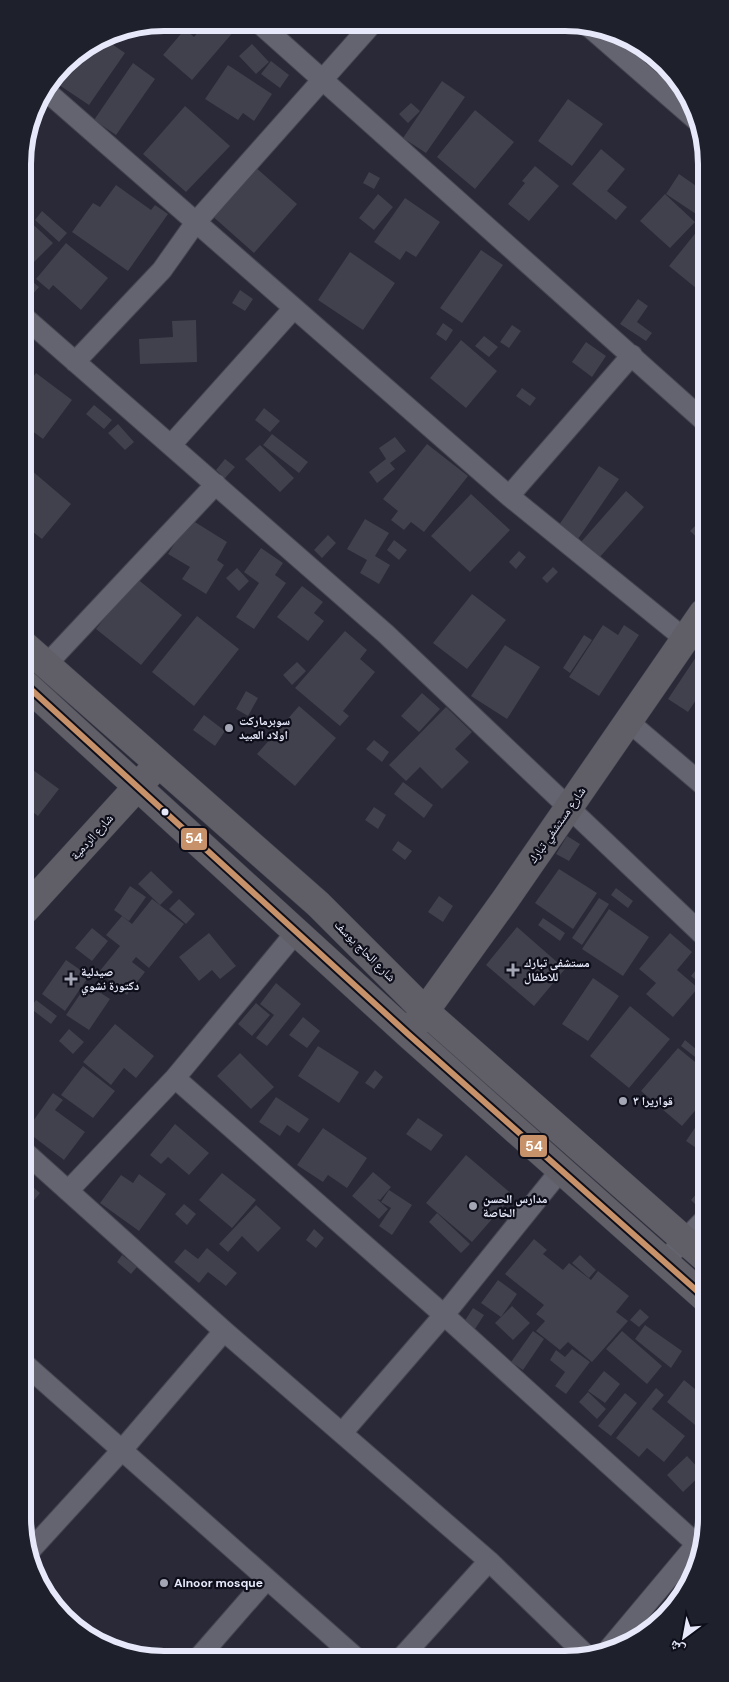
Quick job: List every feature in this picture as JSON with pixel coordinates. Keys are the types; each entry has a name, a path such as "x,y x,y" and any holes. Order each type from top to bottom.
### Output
{"main road":[{"name":"شارع مستشفي تبارك","path":"408,1034 570,808 698,621"},
{"name":"شارع الحاج يوسف","path":"32,652 318,904 425,1011 697,1251"},
{"path":"32,691 560,1171 697,1291"},
{"name":"شارع الردمية","path":"31,903 157,764"}],"street":[{"path":"75,362 157,276 196,222 365,31"},
{"path":"269,32 698,415"},
{"path":"609,39 641,59 685,108"},
{"path":"51,95 509,496 685,639"},
{"path":"171,446 294,308"},
{"path":"32,324 386,634 697,930"},
{"path":"509,496 632,355"},
{"path":"46,664 216,484"},
{"path":"629,722 698,780"},
{"path":"68,1191 175,1078 296,930"},
{"path":"175,1078 696,1538"},
{"path":"31,1158 224,1331 489,1561 581,1650"},
{"path":"342,1433 444,1315 560,1171"},
{"path":"663,1262 697,1227"},
{"path":"35,1547 122,1450 224,1331"},
{"path":"31,1370 348,1651"},
{"path":"616,1641 693,1550"},
{"path":"408,1651 489,1561"},
{"path":"203,1651 267,1579"}],"building":[{"path":"183,32 188,32 194,37 198,32 233,32 192,80 163,55"},
{"path":"110,43 125,53 89,105 58,84 70,70 83,59"},
{"path":"252,44 269,62 256,74 239,56"},
{"path":"271,61 289,75 280,88 261,74"},
{"path":"133,63 155,79 116,135 94,120"},
{"path":"228,65 272,94 254,121 243,113 238,120 205,99"},
{"path":"442,81 465,97 426,153 403,138"},
{"path":"568,99 603,124 572,166 538,141"},
{"path":"411,103 420,111 408,123 399,114"},
{"path":"185,106 230,146 186,192 143,154"},
{"path":"475,110 514,142 475,189 437,157"},
{"path":"601,149 625,169 607,191 627,207 616,220 572,184"},
{"path":"253,165 297,204 254,253 210,214"},
{"path":"535,166 559,186 529,221 508,204 525,183 522,181"},
{"path":"369,172 380,178 374,189 363,183"},
{"path":"679,174 698,187 698,215 666,194"},
{"path":"116,185 151,210 155,205 168,214 128,271 72,232 93,203 100,207"},
{"path":"378,194 393,207 374,230 359,218"},
{"path":"665,194 695,222 670,248 640,221"},
{"path":"405,198 440,222 416,257 406,251 400,260 374,242"},
{"path":"42,211 67,233 59,242 35,220"},
{"path":"32,223 53,243 32,264"},
{"path":"698,230 698,290 669,266"},
{"path":"66,243 108,278 81,310 53,285 49,290 36,279"},
{"path":"481,250 503,265 462,323 440,308"},
{"path":"350,252 395,283 363,330 318,300"},
{"path":"32,281 39,287 32,295"},
{"path":"240,290 253,299 245,311 232,303"},
{"path":"638,299 648,306 637,322 652,333 646,341 620,324"},
{"path":"196,320 197,362 140,364 139,339 173,337 172,321"},
{"path":"443,323 453,330 446,341 436,334"},
{"path":"512,325 521,331 509,348 500,342"},
{"path":"484,336 498,347 489,357 475,346"},
{"path":"461,340 497,371 466,408 430,378"},
{"path":"586,342 606,356 592,377 572,362"},
{"path":"36,373 72,400 43,439 32,431 32,379"},
{"path":"522,388 536,398 530,406 516,396"},
{"path":"94,405 112,420 104,429 86,414"},
{"path":"264,408 280,421 270,432 255,420"},
{"path":"118,424 134,442 125,450 108,433"},
{"path":"272,434 308,462 299,473 263,445"},
{"path":"395,437 406,451 390,463 395,469 377,483 369,472 386,459 379,448"},
{"path":"427,444 468,476 424,532 411,522 404,530 391,520 398,511 383,499"},
{"path":"260,445 294,478 280,492 245,459"},
{"path":"225,459 235,467 225,478 216,470"},
{"path":"599,466 619,479 578,539 559,525"},
{"path":"32,471 71,504 42,539 33,532 32,534"},
{"path":"626,491 644,507 599,558 581,542"},
{"path":"471,494 510,530 470,572 431,536"},
{"path":"190,519 227,542 217,560 224,565 206,594 182,579 190,567 168,554"},
{"path":"365,519 389,533 375,556 390,565 379,584 360,573 367,560 347,549"},
{"path":"698,525 698,538 690,531"},
{"path":"328,535 336,543 322,558 314,550"},
{"path":"394,540 407,550 399,560 387,550"},
{"path":"261,548 283,563 275,575 286,583 254,629 236,617 259,583 244,572"},
{"path":"519,551 526,557 516,569 509,562"},
{"path":"553,567 558,572 547,583 542,578"},
{"path":"237,568 249,581 239,591 226,578"},
{"path":"136,578 182,615 141,665 96,629"},
{"path":"302,586 323,602 314,613 324,621 308,641 277,617"},
{"path":"472,594 506,620 467,669 433,643"},
{"path":"197,616 239,649 194,706 152,672"},
{"path":"603,625 618,635 624,625 639,635 599,696 569,677"},
{"path":"345,631 367,650 360,659 375,672 343,711 349,716 340,726 295,688"},
{"path":"584,635 592,640 570,673 563,668"},
{"path":"505,645 540,667 507,719 471,696"},
{"path":"696,657 698,658 698,698 688,712 668,699"},
{"path":"297,662 306,671 292,685 283,675"},
{"path":"246,691 258,698 248,716 236,709"},
{"path":"422,693 440,709 419,732 401,716"},
{"path":"299,706 336,738 295,786 257,754"},
{"path":"446,707 472,732 455,749 469,762 442,789 420,767 406,781 389,765"},
{"path":"204,715 225,731 215,746 193,730"},
{"path":"374,740 389,752 382,762 366,749"},
{"path":"33,770 59,789 38,816 32,811"},
{"path":"403,782 433,805 424,818 394,794"},
{"path":"374,807 386,815 378,829 365,820"},
{"path":"567,836 580,844 569,861 556,854"},
{"path":"398,841 412,851 405,860 392,850"},
{"path":"559,869 597,893 573,929 535,903"},
{"path":"151,871 173,892 160,905 138,884"},
{"path":"130,886 146,897 129,921 114,910"},
{"path":"616,888 633,901 628,908 611,895"},
{"path":"439,896 453,906 443,922 428,912"},
{"path":"599,898 609,904 582,945 572,938"},
{"path":"152,899 184,924 149,968 136,957 132,962 145,972 127,995 99,972 120,946 106,935 122,916 132,924"},
{"path":"179,899 195,914 186,924 169,909"},
{"path":"609,909 649,937 623,976 582,949"},
{"path":"543,918 565,933 560,941 538,925"},
{"path":"517,927 565,969 534,1006 486,965"},
{"path":"92,928 108,941 92,961 75,948"},
{"path":"209,933 236,966 220,979 212,970 199,981 179,957"},
{"path":"670,933 692,952 677,970 697,989 673,1017 646,994 656,983 639,969"},
{"path":"66,960 89,976 65,1011 42,994"},
{"path":"697,968 697,981 691,976"},
{"path":"593,978 619,996 588,1041 562,1024"},
{"path":"276,983 301,1004 267,1046 256,1038 274,1015 260,1004"},
{"path":"87,984 110,999 89,1030 66,1015"},
{"path":"36,1000 57,1016 51,1024 31,1009"},
{"path":"256,1003 270,1015 252,1036 238,1024"},
{"path":"630,1006 670,1039 629,1088 590,1056"},
{"path":"303,1017 320,1031 307,1048 289,1035"},
{"path":"115,1024 154,1056 136,1078 124,1068 111,1085 83,1062"},
{"path":"69,1029 84,1042 73,1054 59,1041"},
{"path":"685,1040 697,1050 697,1059 681,1046"},
{"path":"318,1046 359,1072 339,1103 298,1076"},
{"path":"678,1048 697,1064 697,1108 682,1126 641,1091"},
{"path":"240,1053 274,1087 251,1109 217,1076"},
{"path":"83,1066 115,1091 93,1118 61,1095"},
{"path":"375,1070 383,1077 374,1089 365,1083"},
{"path":"53,1093 63,1100 55,1110 85,1132 64,1160 31,1135 31,1124"},
{"path":"276,1097 309,1119 299,1133 287,1125 280,1136 259,1122"},
{"path":"418,1118 443,1135 431,1151 406,1134"},
{"path":"175,1124 209,1153 189,1175 168,1157 161,1164 150,1155"},
{"path":"697,1124 697,1149 686,1141"},
{"path":"323,1128 367,1158 347,1188 328,1175 323,1182 297,1165"},
{"path":"466,1155 513,1195 472,1242 426,1203"},
{"path":"373,1172 391,1187 380,1200 377,1199 388,1209 379,1219 352,1196"},
{"path":"222,1173 256,1200 232,1228 199,1200"},
{"path":"139,1174 166,1194 139,1231 100,1203 121,1175 133,1183"},
{"path":"31,1185 40,1193 31,1204"},
{"path":"389,1190 412,1205 392,1235 379,1226 391,1208 381,1202"},
{"path":"697,1193 697,1206 691,1200"},
{"path":"184,1204 196,1214 187,1225 175,1214"},
{"path":"256,1205 281,1228 258,1252 242,1236 228,1252 219,1244"},
{"path":"437,1213 470,1244 461,1253 429,1222"},
{"path":"314,1229 324,1238 316,1248 306,1240"},
{"path":"534,1239 547,1250 543,1254 563,1270 569,1263 591,1280 598,1271 629,1296 616,1312 628,1321 592,1362 568,1342 560,1350 536,1331 545,1321 536,1314 544,1305 505,1274"},
{"path":"207,1248 237,1273 226,1286 208,1272 199,1283 174,1262 185,1249 198,1259"},
{"path":"122,1255 137,1267 131,1274 117,1262"},
{"path":"580,1255 596,1270 589,1278 572,1263"},
{"path":"498,1280 517,1294 501,1317 481,1303"},
{"path":"512,1306 530,1323 513,1340 495,1323"},
{"path":"473,1308 484,1315 475,1329 464,1322"},
{"path":"640,1309 649,1317 639,1327 630,1320"},
{"path":"645,1325 682,1351 671,1368 635,1339"},
{"path":"533,1331 544,1339 523,1370 511,1362"},
{"path":"622,1331 662,1366 647,1384 606,1349"},
{"path":"572,1349 590,1362 566,1394 555,1386 565,1372 550,1360 556,1350 565,1357"},
{"path":"604,1371 620,1384 605,1403 588,1391"},
{"path":"684,1380 697,1391 697,1427 667,1402"},
{"path":"656,1388 664,1395 652,1409 685,1436 664,1462 647,1448 639,1457 616,1438"},
{"path":"588,1392 606,1409 597,1419 579,1402"},
{"path":"625,1393 637,1403 611,1436 598,1426"},
{"path":"687,1456 697,1467 697,1479 683,1492 667,1475"}],"transit line":[{"name":"54","path":"32,690 408,1034 697,1291"}],"place":[{"name":"سوبرماركت اولاد العبيد","path":"229,728"},
{"name":"مستشفى تبارك للاطفال","path":"513,970"},
{"name":"صيدلية دكتورة نشوي","path":"71,979"},
{"name":"قواريرا ٣","path":"623,1101"},
{"name":"مدارس الحسن الخاصة","path":"473,1206"},
{"name":"Alnoor mosque","path":"164,1583"}]}
